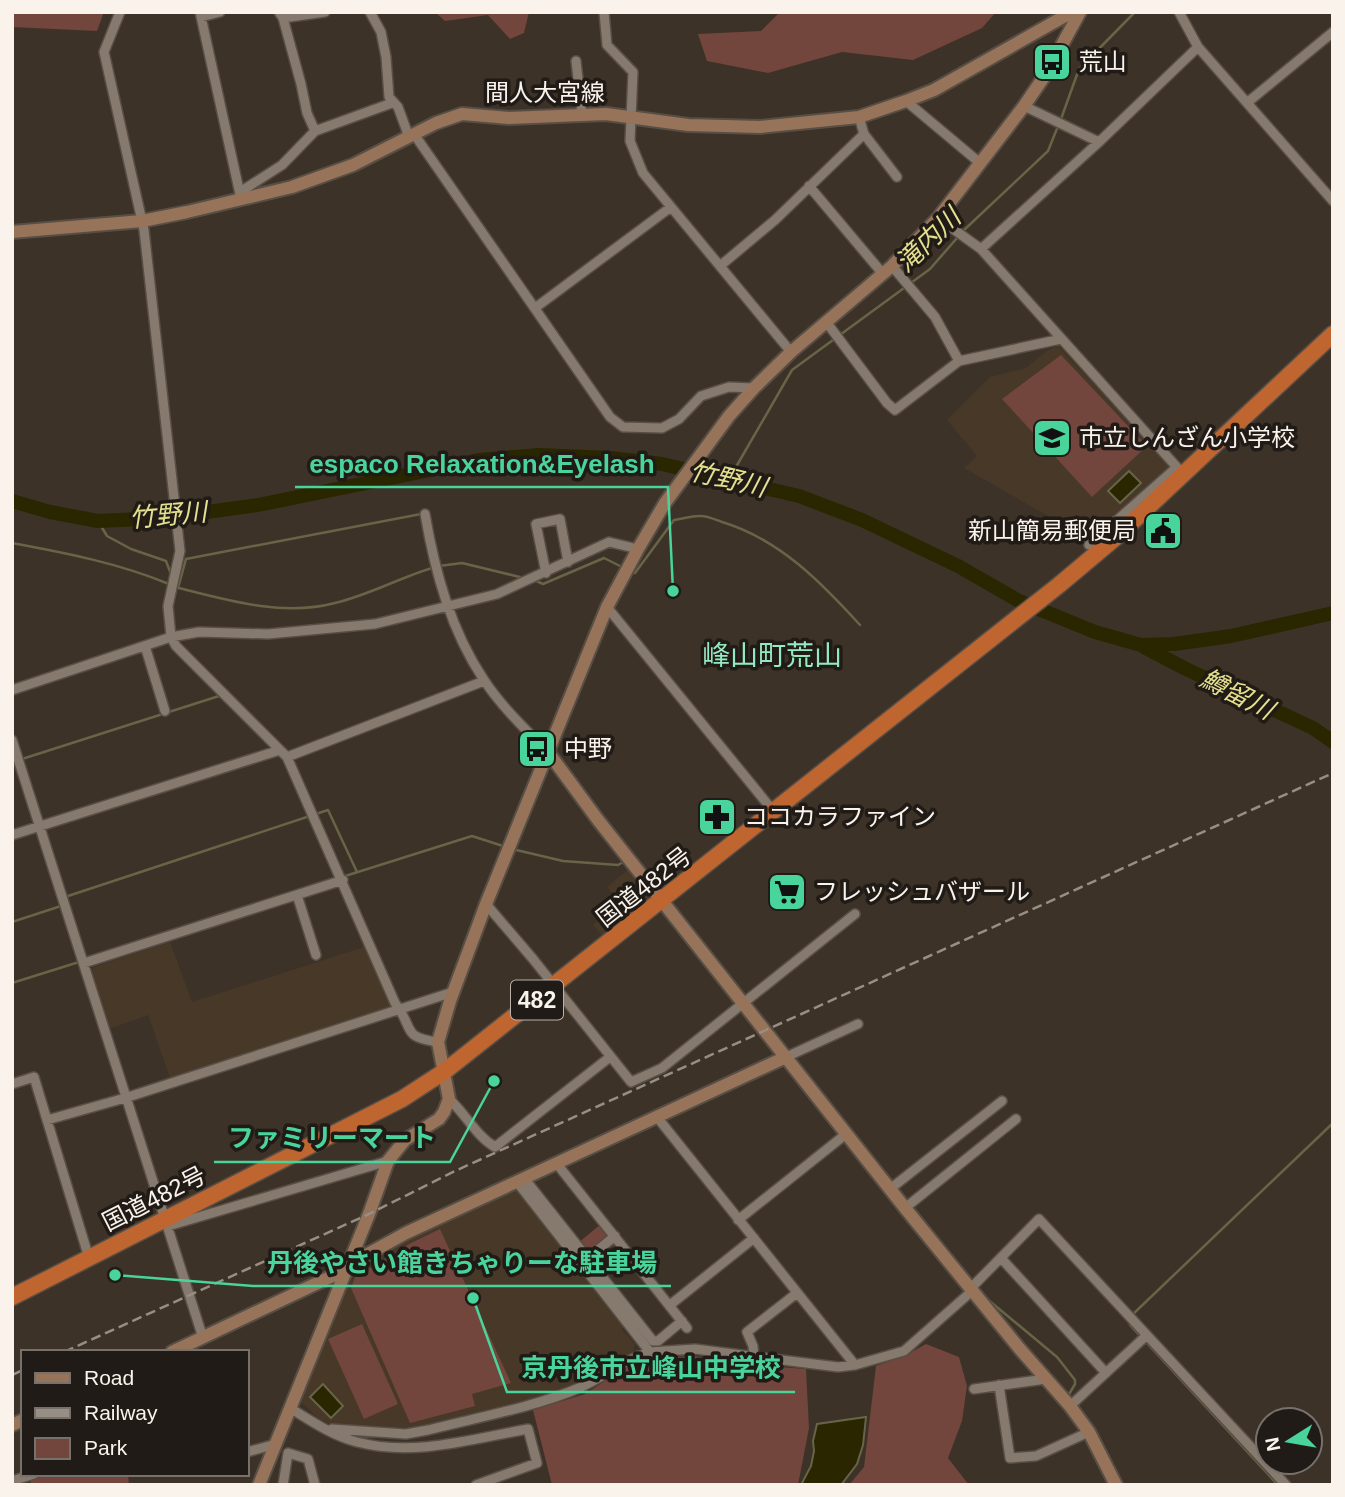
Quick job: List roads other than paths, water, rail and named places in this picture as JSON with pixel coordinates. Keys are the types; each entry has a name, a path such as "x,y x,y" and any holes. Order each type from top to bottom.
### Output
{"highway":[{"name":"国道482号","path":"12,1297 167,1222 402,1099 445,1071 1059,585 1115,538 1180,470 1333,334"}],"street":[{"path":"120,12 104,52 142,221 179,538 180,551 168,606 171,637 176,646 283,753 412,1035 417,1039 438,1042"},
{"path":"220,12 200,15 240,196 282,164 315,131 392,103"},
{"path":"315,131 307,113 281,15 325,12"},
{"path":"370,12 381,32 392,103 398,107 412,136 610,416 623,427 662,428 679,419 701,396 729,387 754,388"},
{"path":"604,12 607,45 633,72 630,141 643,173 791,352"},
{"name":"間人大宮線","path":"12,232 142,221 322,177 436,123 463,114 509,118 582,114 630,116 688,125 760,127 859,117 934,90 1072,12"},
{"path":"259,1485 388,1161 405,1140 439,1119 449,1098 438,1042 453,992 607,607 638,549 666,503 754,388 791,352 888,270 938,218 1046,75 1080,12"},
{"path":"1179,12 1198,47 1333,201"},
{"path":"1248,102 1333,32"},
{"path":"981,249 1198,47"},
{"path":"576,61 582,114"},
{"path":"906,102 980,163"},
{"path":"1024,106 1099,142"},
{"path":"859,117 864,134 897,177"},
{"path":"720,265 775,220 864,134"},
{"path":"809,186 935,317 959,361"},
{"path":"535,308 671,207"},
{"path":"938,218 981,249 1180,470 1089,545"},
{"path":"827,323 895,410 959,361 1061,339"},
{"path":"425,514 434,564 449,607 465,646 484,681 548,752 598,820 846,1134 971,1290 1069,1406 1089,1432 1116,1485"},
{"path":"546,573 536,524 560,519 568,562"},
{"path":"12,690 171,637 199,632 268,634 374,624 497,594 609,542 638,549"},
{"path":"607,607 774,812"},
{"path":"145,646 165,711"},
{"path":"12,835 283,753 484,681"},
{"path":"12,740 203,1338"},
{"path":"84,963 343,880"},
{"path":"297,895 316,955"},
{"path":"486,904 631,1082 662,1068 855,914"},
{"path":"47,1120 125,1098 453,992"},
{"path":"176,1350 345,1270 406,1233 858,1024"},
{"path":"449,1098 487,1142 495,1147 610,1057"},
{"path":"12,1084 34,1077 89,1258"},
{"path":"890,1189 1002,1101"},
{"path":"657,1117 855,1365"},
{"path":"905,1208 1016,1119"},
{"path":"738,1220 846,1134"},
{"path":"167,1222 388,1161"},
{"path":"521,1180 653,1341 658,1341 684,1324 557,1164"},
{"path":"521,1180 650,1352"},
{"path":"324,1428 406,1434 428,1430 559,1396 582,1387 634,1356 650,1352 695,1349 838,1367 904,1351 971,1290 1039,1219 1286,1485"},
{"path":"587,1259 615,1236"},
{"path":"670,1306 754,1238"},
{"path":"1001,1258 1106,1373"},
{"path":"754,1357 747,1332 797,1293"},
{"path":"1069,1406 1147,1335"},
{"path":"974,1389 1046,1378"},
{"path":"999,1385 1010,1458 1036,1456 1089,1432"},
{"path":"290,1408 324,1428 356,1442 387,1447 422,1448 528,1429 537,1463 475,1485"},
{"path":"248,1452 276,1444"},
{"path":"283,1485 288,1453 308,1459 315,1485"},
{"path":"266,1469 285,1471"}],"waterway":[{"name":"滝内川","path":"1061,119 1079,69 1135,12"},
{"name":"滝内川","path":"729,479 792,370 930,269 964,230 1048,151 1058,126"},
{"name":"竹野川","path":"12,501 50,512 98,521 164,518 258,505 479,460 539,455 610,458 662,464 799,496 862,520 958,566 1019,601 1095,632 1141,645 1174,644 1231,636 1333,613"},
{"path":"178,588 186,559 421,514"},
{"path":"630,571 635,573 674,520 706,517 743,530 780,551 814,578 860,625"},
{"path":"98,521 107,536 131,549 166,561 172,577"},
{"path":"12,543 111,564 169,584"},
{"path":"534,580 543,584 604,558 624,568"},
{"path":"439,566 462,563 524,578"},
{"path":"175,587 275,608 315,607 360,596 432,568"},
{"name":"鱒留川","path":"1144,647 1313,728 1333,742"},
{"path":"22,759 219,696"},
{"path":"65,897 328,810 357,872"},
{"path":"342,877 472,836 506,847"},
{"path":"512,849 563,861 618,865 625,861"},
{"path":"12,922 61,906"},
{"path":"12,983 79,962"},
{"path":"1131,1316 1333,1123"},
{"path":"986,1298 1057,1357 1075,1380 1068,1396"},
{"path":"1131,1322 1130,1325 1140,1336"},
{"path":"1145,1341 1278,1485"}],"railway":[{"path":"68,1350 369,1214 455,1171 1333,773"},
{"path":"12,1375 21,1371"}],"place":[{"name":"荒山","path":"1052,62"},
{"name":"市立しんざん小学校","path":"1052,438"},
{"name":"新山簡易郵便局","path":"1163,531"},
{"name":"espaco Relaxation&Eyelash","path":"673,591"},
{"name":"中野","path":"537,749"},
{"name":"ココカラファイン","path":"717,817"},
{"name":"フレッシュバザール","path":"787,892"},
{"name":"ファミリーマート","path":"494,1081"},
{"name":"丹後やさい館きちゃりーな駐車場","path":"115,1275"},
{"name":"京丹後市立峰山中学校","path":"473,1298"}],"district":[{"name":"峰山町荒山","path":"772,655"}]}
